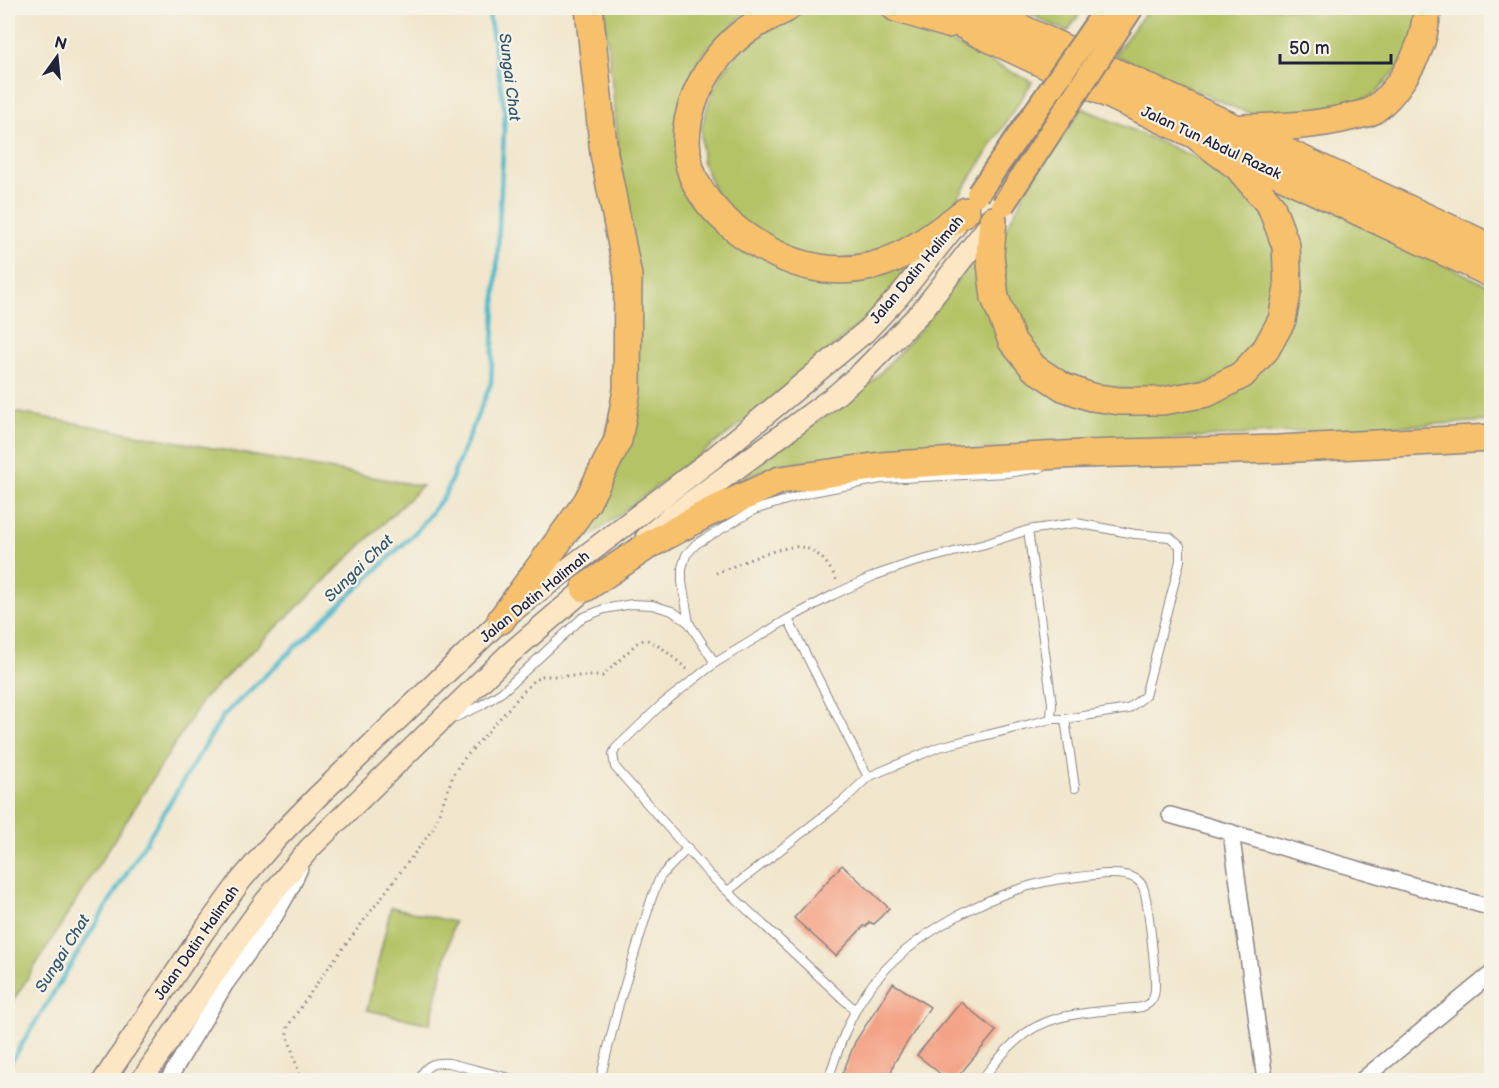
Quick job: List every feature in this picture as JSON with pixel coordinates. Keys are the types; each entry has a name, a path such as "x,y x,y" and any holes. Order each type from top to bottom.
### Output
{"highway":[{"path":"501,620 587,502 618,441 627,390 628,276 604,154 589,8"},
{"path":"787,8 741,34 729,45 705,75 693,104 687,129 687,155 691,171 718,214 744,237 777,255 808,267 840,270 871,266 898,257 972,203"},
{"path":"896,8 979,20"},
{"name":"Jalan Tun Abdul Razak","path":"932,8 979,20 1016,26 1491,249"},
{"path":"990,8 1016,26"},
{"path":"1236,128 1291,127 1335,121 1370,112 1395,89 1410,64 1423,37 1428,8"},
{"name":"Jalan Tun Abdul Razak","path":"979,20 1199,138 1491,274"},
{"path":"998,212 990,255 995,298 1012,341 1034,368 1063,387 1091,397 1120,401 1163,401 1207,393 1242,375 1266,349 1282,320 1288,288 1286,246 1271,206 1238,167 1199,138"},
{"path":"585,588 647,546 706,514 780,480 880,466 1062,461 1491,438"}],"main road":[{"name":"Jalan Datin Halimah","path":"104,1080 241,880 277,838 325,789 501,620 712,459 865,332 925,266 972,203 1107,8"},
{"name":"Jalan Datin Halimah","path":"142,1080 238,939 309,849 507,656 672,516 836,395 921,312 998,212 1132,8"}],"street":[{"path":"1170,815 1491,908"},
{"path":"1231,832 1265,1080"},
{"path":"168,1080 225,985 275,916 309,849"},
{"path":"1362,1080 1491,973"}],"lane":[{"path":"689,623 682,582 682,568 686,555 696,544 754,510 812,492 881,479 1007,473 1062,461"},
{"path":"729,890 844,800 868,777 939,747 1051,719 1065,719 1128,709 1145,696 1180,561 1179,546 1170,537 1135,534 1076,523 1028,530 985,544 911,563 841,591 788,619 715,663 661,705 616,748 613,754 615,767 710,875 729,890 855,1010"},
{"path":"1028,530 1052,703 1051,719"},
{"path":"433,727 480,706 502,692 582,618 604,609 632,604 652,605 672,611 689,623 715,663"},
{"path":"788,619 868,777"},
{"path":"1065,719 1075,788"},
{"path":"600,1080 619,1004 652,897 660,877 688,848"},
{"path":"828,1080 855,1010 879,976 905,952 964,913 996,896 1053,879 1114,875 1131,876 1137,879 1141,883 1146,899 1156,986 1153,1000 1149,1005 1142,1007 1078,1013 1041,1024 1016,1040 981,1080"},
{"path":"419,1080 428,1065 449,1062 517,1080"},
{"path":"177,1080 178,1064"}],"path":[{"path":"716,573 782,549 802,547 824,559 841,591"},
{"path":"301,1080 286,1034 288,1026 322,976 433,829 454,773 462,760 533,681 542,676 603,676 637,643 646,639 672,655 696,677"}],"green space":[{"path":"604,8 760,8 742,16 701,55 680,103 696,202 821,277 937,235 876,310 757,412 545,570 584,513 635,332"},
{"path":"1017,8 1084,8 1067,32"},
{"path":"1149,8 1427,8 1424,38 1374,95 1336,110 1272,120 1235,108 1114,55"},
{"path":"867,9 915,24 1032,82 950,210 889,251 843,260 797,256 749,231 716,195 702,160 701,129 709,101 720,76 738,53 783,19 808,11"},
{"path":"1082,108 1217,167 1253,197 1272,230 1277,306 1255,347 1226,376 1190,390 1099,393 1047,370 1008,319 1000,241 1027,188"},
{"path":"1258,173 1491,287 1491,421 989,449 778,464 726,487 872,382 923,326 982,246 1037,383 1222,395 1291,316"},
{"path":"8,411 422,486 203,699 8,1009"},
{"path":"391,907 454,922 430,1024 367,1010"}],"building":[{"path":"842,865 889,908 874,924 869,922 866,927 864,926 836,956 794,918"},
{"path":"893,983 930,1007 894,1063 889,1080 840,1080 855,1042"},
{"path":"961,1002 996,1031 955,1080 948,1080 917,1055"}],"waterway":[{"name":"Sungai Chat","path":"8,1067 223,716 416,532 445,495 491,383 505,112 488,8"}]}
